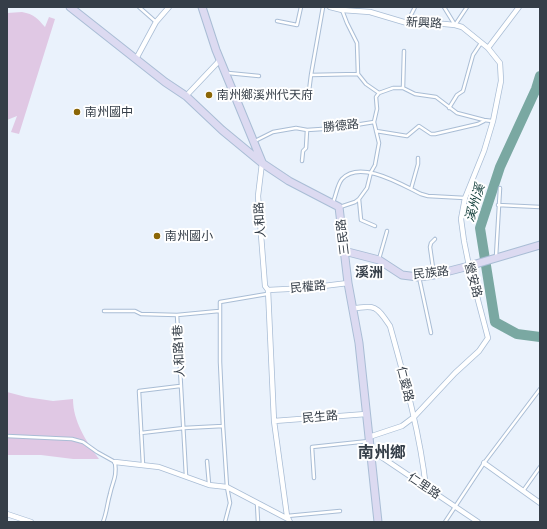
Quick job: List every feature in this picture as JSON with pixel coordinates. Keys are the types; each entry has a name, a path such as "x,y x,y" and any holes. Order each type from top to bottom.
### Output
{"main road":[{"path":"70,7 165,82 186,96 222,130 262,163"},
{"path":"202,7 220,60 262,163"},
{"name":"三民路","path":"262,163 289,181 336,206 352,309 359,343 378,522"},
{"name":"民族路","path":"344,251 379,260 402,275 418,277 434,275 540,245"}],"street":[{"path":"136,58 156,22 169,7"},
{"name":"新興路","path":"330,7 342,10 370,12 407,23 455,25 462,27 488,48 500,63 501,68"},
{"path":"488,48 519,7"},
{"path":"186,96 220,60"},
{"name":"營安路","path":"369,439 402,426 414,417 479,351 488,338 464,241 462,219 465,198 484,151 493,121 501,81 501,68"},
{"name":"人和路","path":"262,163 258,196 265,286 268,292 274,421 289,519"},
{"name":"民權路","path":"268,292 348,283"},
{"name":"仁愛路","path":"352,309 366,306 374,307 382,314 390,326 414,417 424,462 426,488"},
{"name":"民生路","path":"274,421 366,414"},
{"name":"仁里路","path":"370,450 478,522"},
{"path":"115,462 159,467 209,485 227,487 289,519"},
{"path":"484,463 540,503"},
{"path":"7,514 31,522"}],"lane":[{"path":"139,7 156,22"},
{"path":"277,21 297,26 301,7"},
{"path":"295,94 309,91 323,7"},
{"path":"368,7 370,12"},
{"path":"407,23 415,7"},
{"path":"444,7 455,25 467,7"},
{"path":"342,10 357,43 358,74 366,84 378,92 394,88 403,88 416,94 436,97 457,113 493,121"},
{"path":"449,108 457,95 463,91 473,55 481,43"},
{"path":"403,88 404,51"},
{"path":"225,72 259,76"},
{"path":"311,75 358,74"},
{"name":"勝德路","path":"253,142 273,132 296,128 306,130 337,128 374,122 377,109 376,97 378,92"},
{"path":"376,131 407,136 419,126 431,134 435,134 478,124 484,120"},
{"path":"374,122 378,137 378,150 376,166 371,172 367,188 360,199 355,202 336,206 341,180 353,172 371,172 428,196 465,198"},
{"path":"302,161 303,151 306,148 306,130"},
{"path":"411,189 418,164 418,158"},
{"path":"496,258 500,188"},
{"path":"360,199 361,220 375,226"},
{"path":"498,205 540,207"},
{"path":"379,260 387,231"},
{"path":"434,275 430,247 431,243 435,239"},
{"path":"418,277 431,333"},
{"path":"225,522 230,503 227,487 223,426 219,311 220,302 268,292"},
{"path":"104,311 135,311 141,314 177,315 219,311"},
{"name":"人和路1巷","path":"177,315 186,477"},
{"name":"人和路1巷","path":"143,466 139,391 180,386"},
{"path":"445,522 484,463 540,389"},
{"path":"141,433 184,428 223,426"},
{"path":"7,436 72,438 83,442 115,462 116,474 110,494 107,512 103,522"},
{"path":"314,478 312,447 369,439"},
{"path":"207,461 209,485"},
{"path":"523,491 540,467"},
{"path":"257,502 258,522"},
{"path":"289,519 340,511"}],"shaded area":[{"path":"22,12 35,17 45,27 49,17 55,19 19,134 11,132 17,116 7,120 7,13"},
{"path":"7,392 26,397 53,401 73,399 75,415 81,430 99,459 73,459 41,455 7,455"}],"waterway":[{"name":"溪州溪","path":"540,76 536,89 500,167 480,228 495,322 517,334 540,337"}],"place":[{"name":"南州鄉溪州代天府","path":"209,95"},
{"name":"南州國中","path":"77,112"},
{"name":"南州國小","path":"157,236"}],"district":[{"name":"溪洲","path":"369,273"},
{"name":"南州鄉","path":"382,453"}]}
